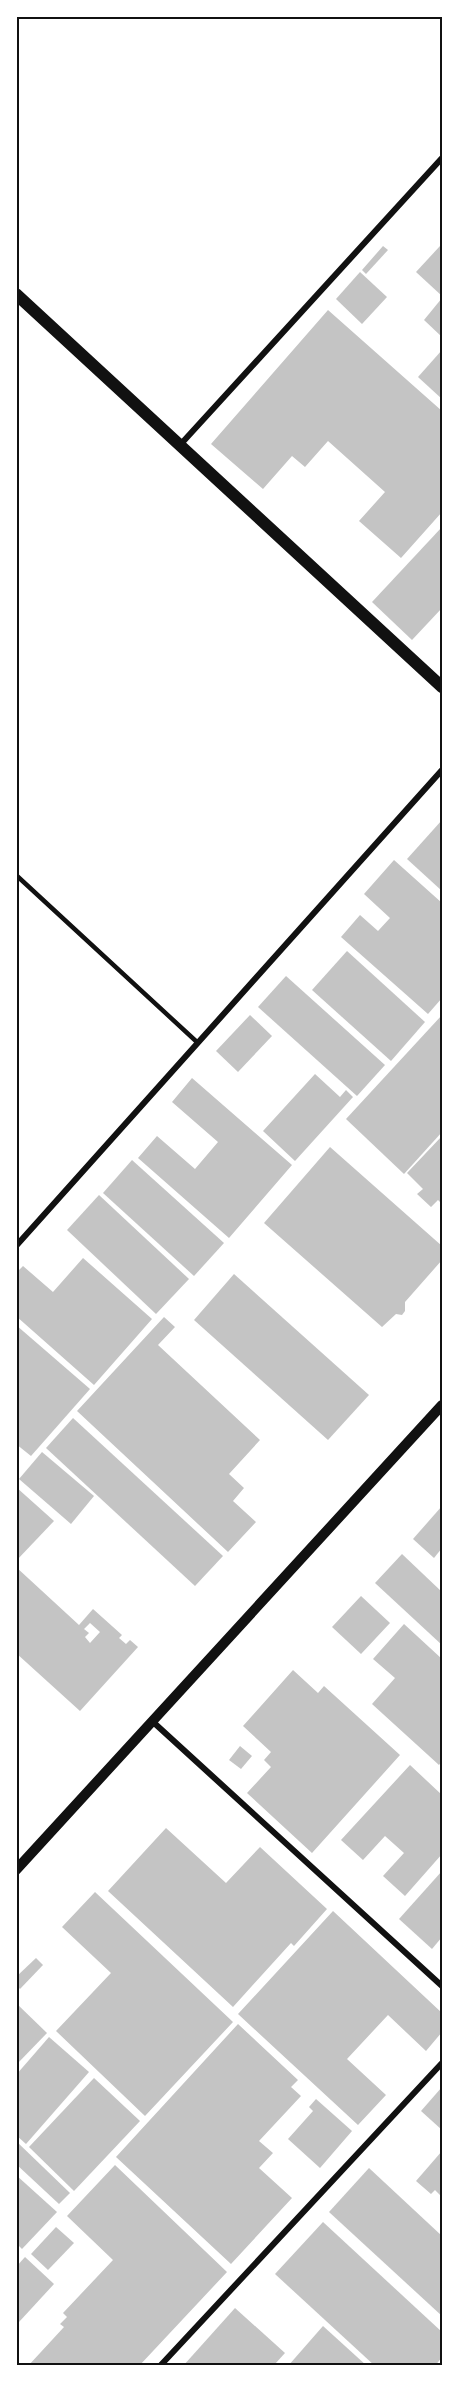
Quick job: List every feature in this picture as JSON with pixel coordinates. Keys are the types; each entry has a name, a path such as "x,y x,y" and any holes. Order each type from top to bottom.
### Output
{"main road":[{"path":"16,294 442,687"}],"street":[{"path":"180,446 442,158"},
{"path":"16,1246 442,770"},
{"path":"16,1870 442,1405"},
{"path":"152,1721 442,1986"},
{"path":"160,2366 442,2063"}],"lane":[{"path":"16,875 198,1043"}],"building":[{"path":"383,246 388,250 366,274 362,270"},
{"path":"440,246 442,248 442,296 416,272"},
{"path":"360,272 387,297 362,324 336,299"},
{"path":"442,298 442,337 424,320"},
{"path":"328,310 442,411 442,512 401,558 359,521 385,492 328,441 305,467 292,456 263,489 211,444"},
{"path":"442,350 442,399 418,377"},
{"path":"442,527 442,608 412,640 372,602"},
{"path":"442,820 442,891 407,859"},
{"path":"394,860 442,903 442,998 428,1014 341,937 360,915 378,931 390,918 364,894"},
{"path":"347,951 425,1022 391,1061 312,990"},
{"path":"286,976 385,1065 357,1096 258,1007"},
{"path":"250,1015 272,1036 238,1072 216,1051"},
{"path":"442,1015 442,1132 404,1174 346,1119"},
{"path":"315,1074 340,1097 346,1090 353,1097 295,1161 263,1131"},
{"path":"192,1078 292,1165 229,1238 138,1158 157,1136 195,1169 218,1142 172,1102"},
{"path":"442,1136 442,1204 438,1200 431,1207 417,1194 423,1189 407,1173"},
{"path":"330,1147 442,1246 442,1260 405,1302 405,1311 402,1315 396,1314 382,1327 264,1223"},
{"path":"132,1160 224,1243 194,1276 103,1193"},
{"path":"99,1195 189,1279 156,1314 67,1230"},
{"path":"83,1258 152,1319 94,1385 16,1316 16,1273 23,1266 53,1292"},
{"path":"234,1274 369,1395 328,1440 194,1320"},
{"path":"164,1317 175,1327 158,1345 260,1440 229,1474 244,1488 233,1501 256,1522 228,1552 77,1411"},
{"path":"16,1325 90,1389 31,1456 16,1444"},
{"path":"73,1418 223,1556 195,1586 46,1448"},
{"path":"42,1452 94,1496 71,1524 19,1479"},
{"path":"16,1487 54,1521 16,1561"},
{"path":"442,1506 442,1548 434,1558 413,1539"},
{"path":"402,1554 442,1592 442,1645 375,1583"},
{"path":"16,1567 79,1625 93,1609 122,1635 119,1638 126,1644 130,1640 138,1647 80,1711 16,1653","holes":["90,1623 100,1632 90,1643 85,1637 89,1633 84,1629"]},
{"path":"361,1596 390,1623 361,1654 332,1627"},
{"path":"404,1624 442,1659 442,1761 439,1765 372,1704 395,1678 373,1659"},
{"path":"293,1670 318,1693 324,1686 400,1755 312,1853 247,1793 271,1767 264,1760 271,1752 243,1726"},
{"path":"240,1746 252,1756 241,1769 229,1760"},
{"path":"410,1765 442,1795 442,1854 405,1896 383,1876 404,1853 385,1836 363,1860 341,1840"},
{"path":"166,1828 226,1883 260,1847 327,1909 294,1946 291,1943 233,2007 108,1891"},
{"path":"442,1871 442,1937 432,1949 399,1919"},
{"path":"95,1892 233,2022 145,2116 56,2031 111,1973 62,1927"},
{"path":"333,1911 442,2013 442,2032 426,2051 388,2015 347,2059 386,2095 358,2125 238,2014"},
{"path":"36,1958 43,1965 20,1989 16,1985 16,1977"},
{"path":"16,2003 47,2033 16,2065"},
{"path":"238,2024 298,2080 291,2087 301,2096 259,2141 273,2153 259,2168 292,2198 231,2264 116,2157"},
{"path":"49,2037 89,2072 26,2144 16,2135 16,2075"},
{"path":"94,2078 140,2121 74,2191 29,2147"},
{"path":"442,2087 442,2130 421,2111"},
{"path":"316,2099 352,2131 320,2168 288,2139 313,2111 309,2107"},
{"path":"16,2141 70,2193 59,2204 16,2164"},
{"path":"442,2151 442,2197 435,2190 431,2194 416,2181"},
{"path":"115,2165 227,2272 139,2366 28,2366 64,2327 60,2324 67,2317 63,2313 113,2260 67,2216"},
{"path":"369,2168 442,2236 442,2316 329,2212"},
{"path":"16,2175 57,2212 22,2249 16,2243"},
{"path":"323,2222 442,2332 442,2357 435,2366 375,2366 275,2274"},
{"path":"56,2227 74,2243 48,2270 31,2254"},
{"path":"25,2257 54,2284 19,2322 16,2319 16,2267"},
{"path":"235,2308 285,2353 275,2364 183,2366"},
{"path":"323,2326 367,2366 288,2366"}]}
